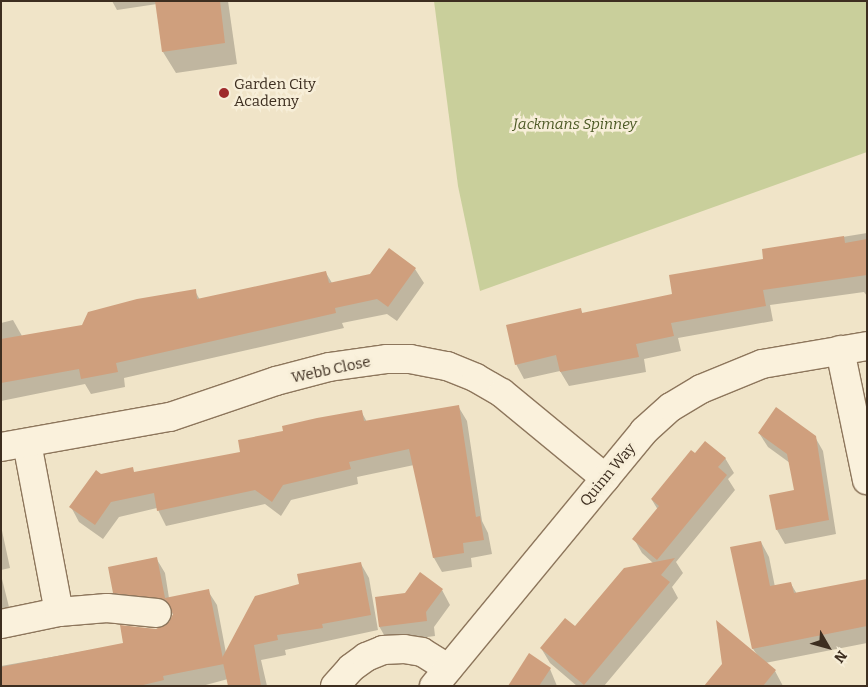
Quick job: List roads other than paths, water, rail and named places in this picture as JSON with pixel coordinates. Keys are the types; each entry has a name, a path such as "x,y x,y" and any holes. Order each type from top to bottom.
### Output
{"street":[{"name":"Quinn Way","path":"441,677 644,431 671,408 701,389 762,364 854,348 867,480"},
{"name":"Webb Close","path":"59,612 14,445 170,417 276,381 329,367 387,359 410,360 447,366 476,378 502,393 605,478"},
{"path":"1,624 59,612 107,608 157,613"},
{"path":"335,686 351,668 366,657 384,650 404,649 422,652 441,677"}],"place":[{"name":"Garden City Academy","path":"224,93"}],"park label":[{"name":"Jackmans Spinney","path":"575,125"}]}
